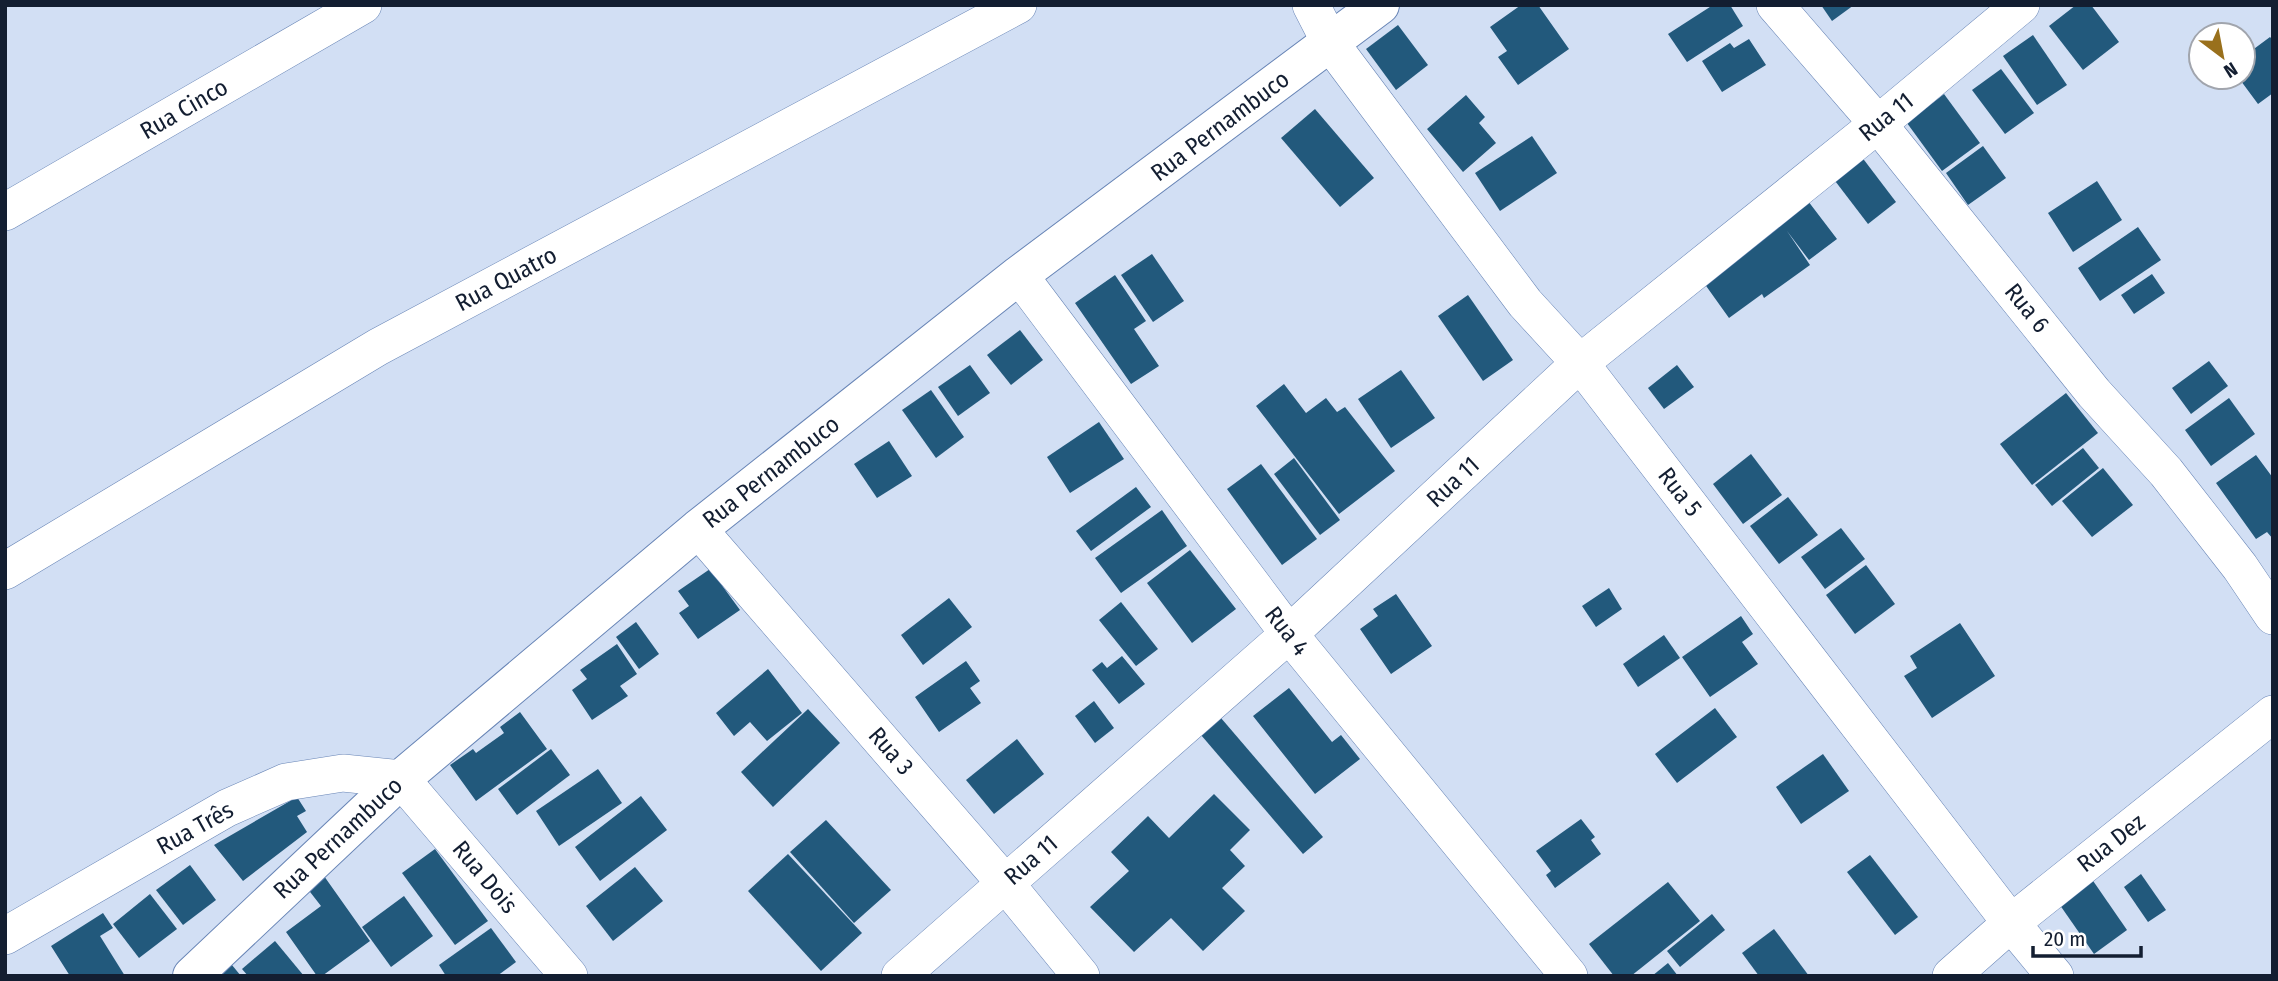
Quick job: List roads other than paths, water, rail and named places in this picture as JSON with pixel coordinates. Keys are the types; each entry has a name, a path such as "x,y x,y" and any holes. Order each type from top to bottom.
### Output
{"street":[{"name":"Rua Cinco","path":"5,212 363,5"},
{"name":"Rua Quatro","path":"5,570 378,347 1018,5"},
{"name":"Rua 5","path":"1311,5 1331,44 1525,303 1580,363 2011,923 2055,976"},
{"name":"Rua Pernambuco","path":"192,976 401,779 698,529 1020,275 1380,5"},
{"name":"Rua 6","path":"1775,5 1878,124 2094,393 2166,472 2273,616"},
{"name":"Rua 11","path":"900,976 1289,634 1580,363 1878,124 2021,5"},
{"name":"Rua 4","path":"1020,275 1289,634 1569,976"},
{"name":"Rua 3","path":"698,529 1005,883 1081,976"},
{"name":"Rua Dez","path":"1951,976 2011,923 2273,714"},
{"name":"Rua Três","path":"5,936 227,808 286,782 343,774 401,779"},
{"name":"Rua Dois","path":"401,779 569,976"}]}
